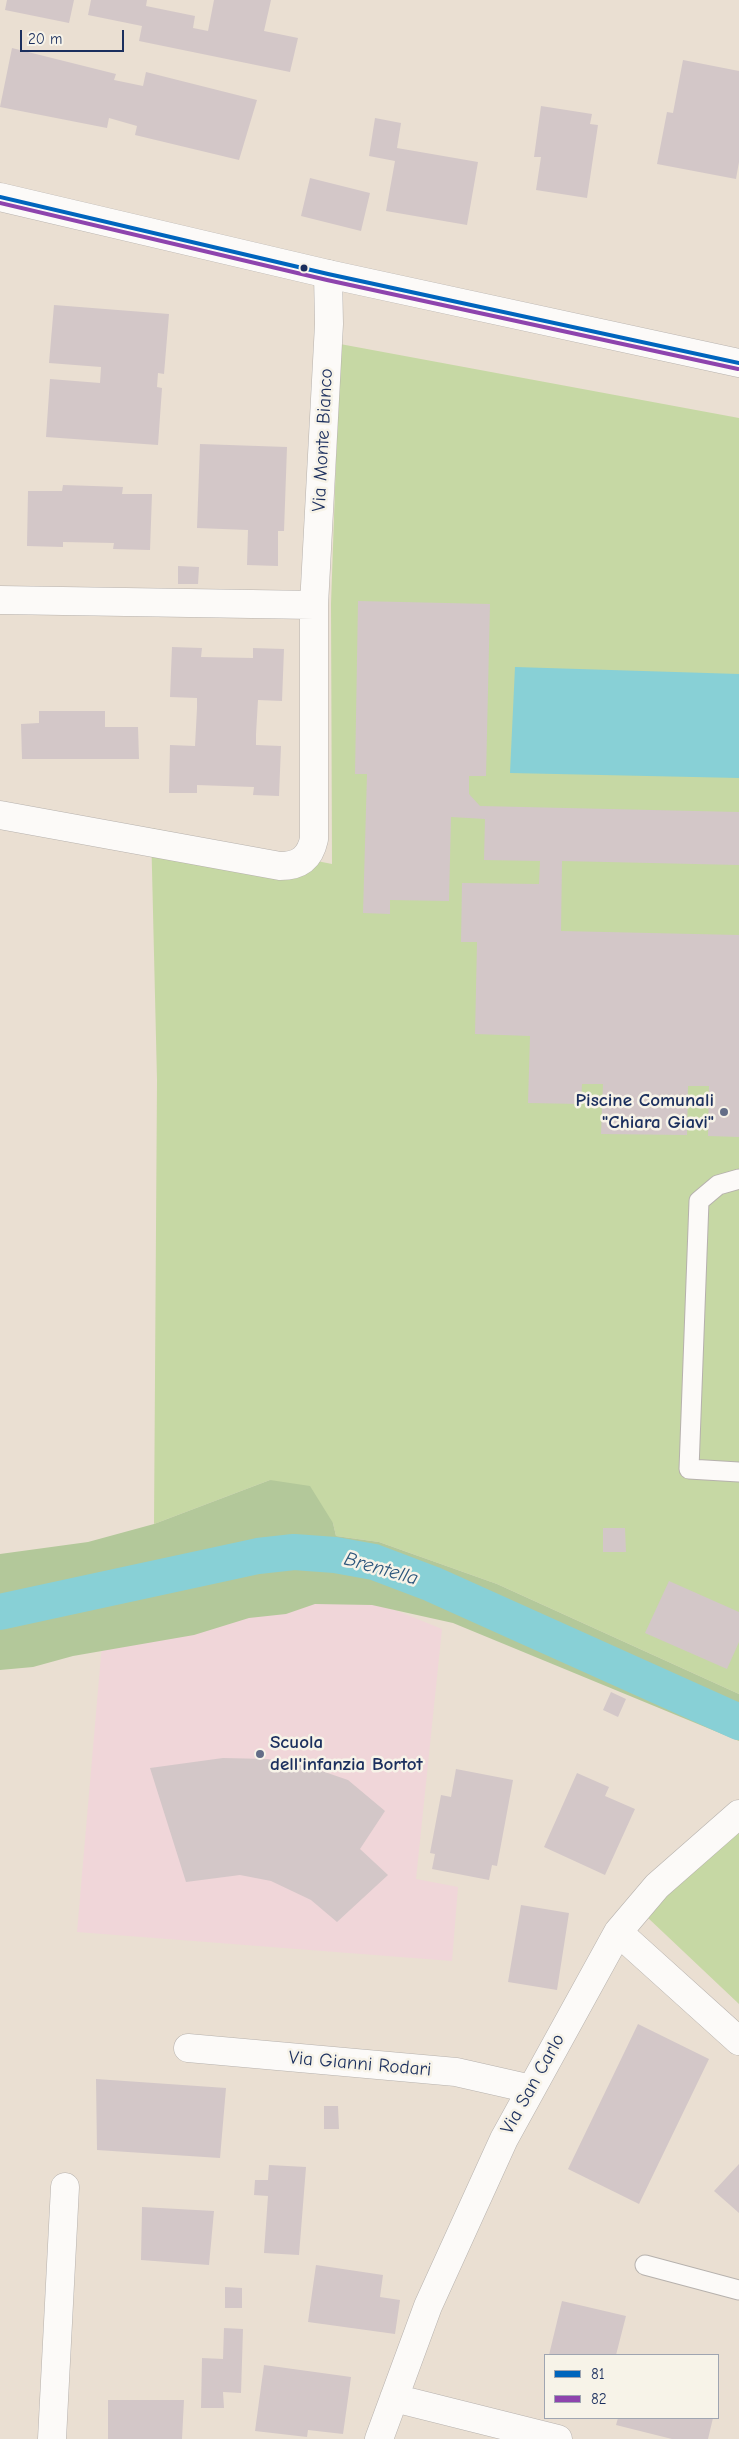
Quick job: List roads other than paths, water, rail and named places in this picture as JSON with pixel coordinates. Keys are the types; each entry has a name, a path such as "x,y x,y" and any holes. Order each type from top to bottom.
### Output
{"street":[{"path":"0,197 328,274 739,363"},
{"name":"Via Monte Bianco","path":"0,815 280,866 290,866 299,863 312,849 314,839 314,605 329,324 328,274"},
{"path":"0,600 314,605"},
{"name":"Via San Carlo","path":"378,2439 428,2306 504,2139 618,1932 657,1886 739,1814"},
{"path":"618,1932 739,2041"},
{"name":"Via Gianni Rodari","path":"188,2048 456,2072 531,2089"},
{"path":"52,2439 65,2187"},
{"path":"394,2398 558,2439"}],"lane":[{"path":"739,1179 718,1185 699,1201 688,1469 739,1472"},
{"path":"645,2265 739,2290"}],"water":[{"path":"515,667 739,674 739,778 510,773"}],"waterway":[{"name":"Brentella","path":"0,1612 258,1556 294,1552 335,1555 374,1562 432,1584 739,1722"}],"place":[{"name":"Piscine Comunali \"Chiara Giavi\"","path":"724,1112"},
{"name":"Scuola dell'infanzia Bortot","path":"260,1754"}]}
